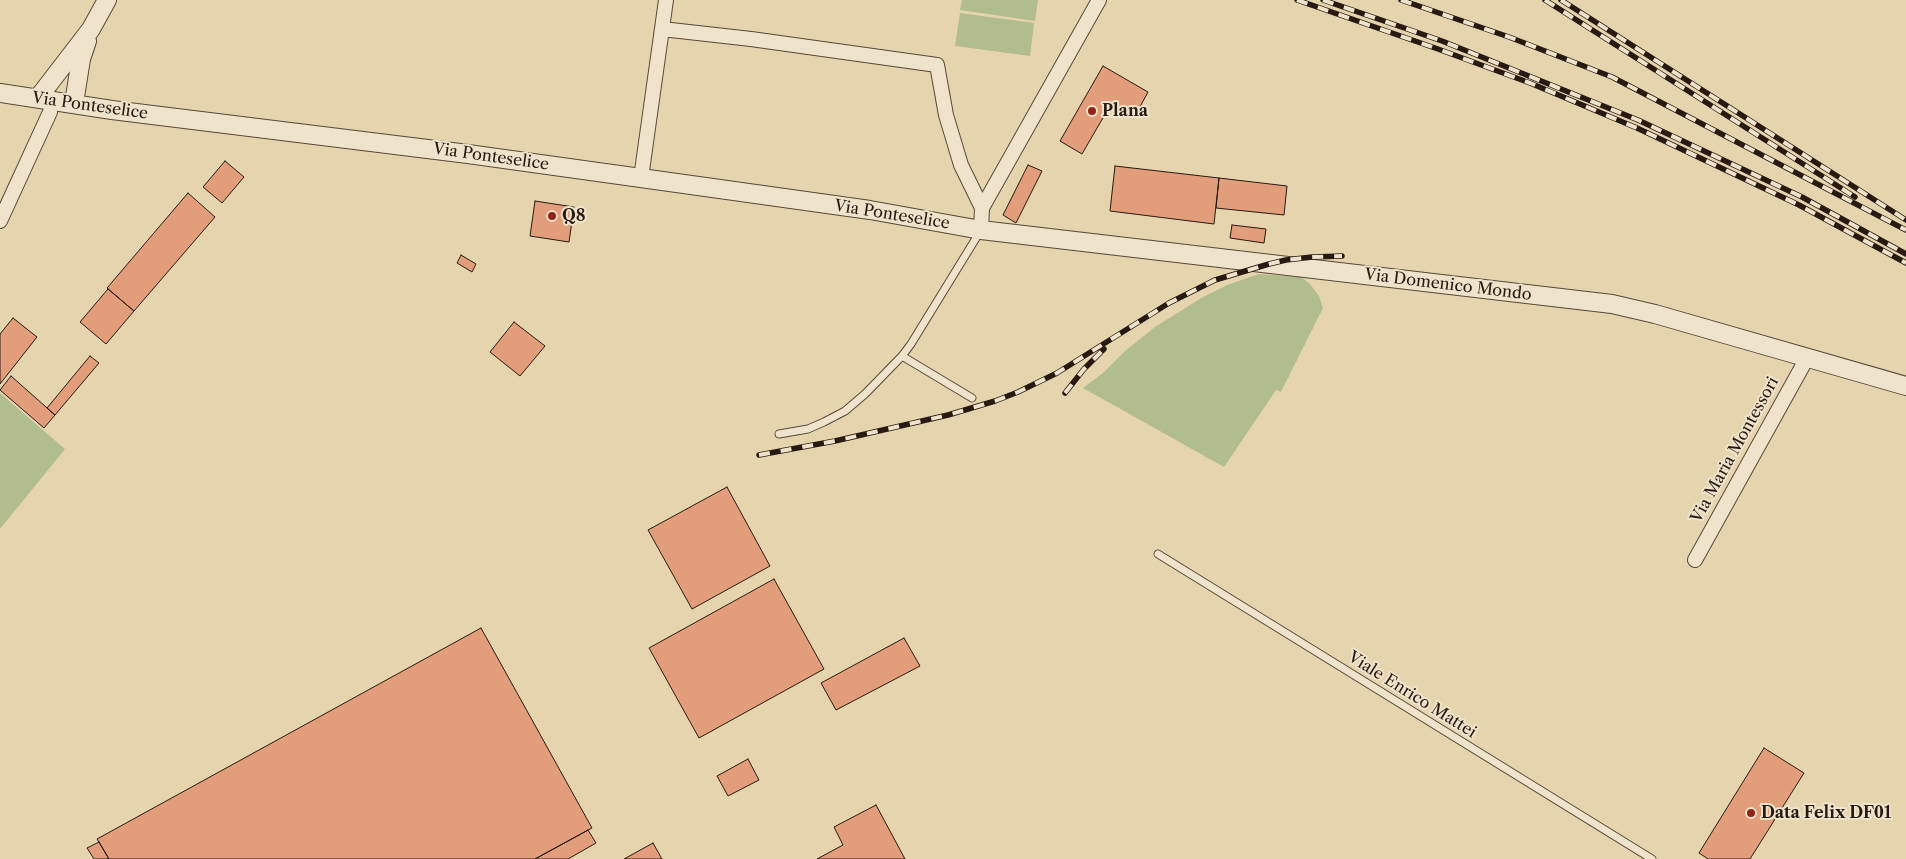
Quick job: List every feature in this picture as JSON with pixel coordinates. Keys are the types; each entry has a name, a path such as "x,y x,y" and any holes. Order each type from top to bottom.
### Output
{"street":[{"path":"38,98 91,29 107,0"},
{"path":"641,178 666,0"},
{"path":"981,230 982,208 1099,0"},
{"path":"74,103 81,59 91,29"},
{"path":"662,29 752,39 937,65 946,115 961,164 982,208"},
{"name":"Via Ponteselice","path":"0,93 112,110 468,154 641,178 870,210 981,230"},
{"path":"0,221 50,112"},
{"name":"Via Domenico Mondo","path":"981,230 1604,303 1655,314 1906,386"},
{"name":"Via Maria Montessori","path":"1695,560 1807,358"}],"lane":[{"path":"779,434 808,429 824,422 845,411 865,394 902,356 981,230"},
{"path":"902,356 972,398"},
{"name":"Viale Enrico Mattei","path":"1158,554 1652,859"}],"green space":[{"path":"962,0 1038,0 1035,21 960,10"},
{"path":"960,13 1034,23 1030,56 955,46"},
{"path":"1259,274 1301,277 1310,284 1319,296 1323,308 1281,392 1276,390 1224,467 1083,388 1155,327 1203,297 1227,285"},
{"path":"0,393 65,449 0,529"}],"building":[{"name":"Plana","path":"1103,66 1148,92 1134,118 1111,104 1082,154 1060,141"},
{"path":"225,161 244,177 222,203 203,187"},
{"path":"1028,165 1042,171 1016,223 1003,215"},
{"path":"1115,166 1219,178 1214,224 1110,211"},
{"path":"1219,178 1287,186 1284,215 1216,208"},
{"path":"188,193 215,217 134,311 107,288"},
{"path":"535,201 574,207 569,242 530,236"},
{"path":"1232,225 1266,229 1264,243 1230,238"},
{"path":"461,255 476,264 472,272 457,263"},
{"path":"108,289 134,311 106,344 80,322"},
{"path":"13,318 37,337 0,384 0,334"},
{"path":"514,322 545,346 520,376 490,352"},
{"path":"90,356 99,363 55,415 47,408"},
{"path":"11,376 55,415 44,428 0,390"},
{"path":"727,487 770,566 692,609 648,530"},
{"path":"774,579 824,669 699,738 649,648"},
{"path":"481,628 592,828 535,859 109,859 97,839"},
{"path":"904,638 920,666 836,710 821,683"},
{"name":"Data Felix DF01","path":"1764,748 1804,773 1750,859 1708,859 1699,853"},
{"path":"748,759 759,780 728,796 717,776"},
{"path":"876,805 905,859 817,859 843,845 834,827"},
{"path":"588,830 596,843 568,859 535,859"},
{"path":"99,842 109,859 94,859 87,848"},
{"path":"653,843 662,859 624,859"}],"railway":[{"path":"1297,0 1530,83 1637,128 1799,205 1906,263"},
{"path":"1323,0 1442,41 1638,120 1802,197 1906,254"},
{"path":"1401,0 1509,37 1612,77 1906,230"},
{"path":"1545,0 1855,197"},
{"path":"1561,0 1906,220"},
{"path":"759,455 835,441 948,415 995,401 1057,373 1169,303 1215,280 1286,260 1342,256"},
{"path":"1065,393 1084,369 1104,349"}],"place":[{"name":"Plana","path":"1092,111"},
{"name":"Q8","path":"552,216"},
{"name":"Data Felix DF01","path":"1751,813"}]}
